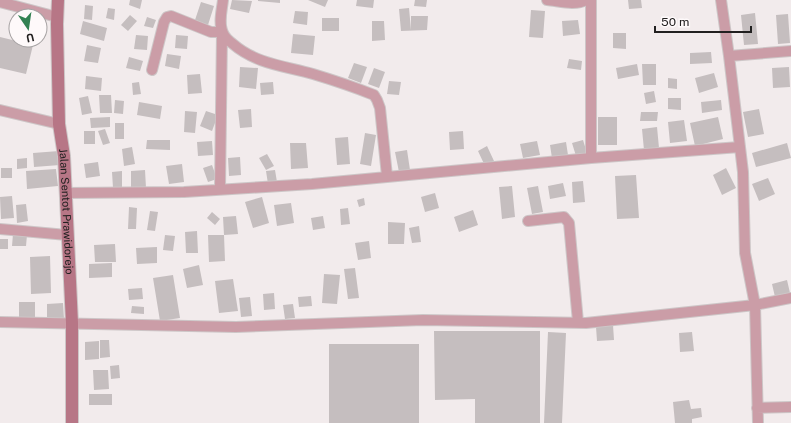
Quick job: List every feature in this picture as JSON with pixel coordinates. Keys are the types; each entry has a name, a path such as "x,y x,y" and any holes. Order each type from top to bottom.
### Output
{"main road":[{"name":"Jalan Sentot Prawidorejo","path":"58,0 59,124 64,156 72,323 72,423"}],"street":[{"path":"220,189 221,20 223,0"},
{"path":"547,0 576,3 586,0"},
{"path":"591,0 591,158"},
{"path":"721,0 743,172 745,253 755,304 758,423"},
{"path":"0,2 57,17"},
{"path":"152,70 164,22 167,17 171,16 211,32 222,32"},
{"path":"222,32 224,36 232,43 247,55 254,58 312,74 374,95 380,108 387,176"},
{"path":"729,56 791,51"},
{"path":"0,110 59,124"},
{"path":"65,193 184,192 312,184 591,158 740,147"},
{"path":"528,221 564,217 569,223 578,322"},
{"path":"0,229 67,234"},
{"path":"0,322 236,327 423,320 578,322 755,304 791,298"},
{"path":"757,408 791,407"}],"building":[{"path":"130,0 142,0 140,9 129,5"},
{"path":"232,0 252,1 249,13 230,9"},
{"path":"280,0 280,3 258,1"},
{"path":"308,0 328,0 325,7"},
{"path":"357,0 374,0 373,8 356,6"},
{"path":"415,0 427,0 426,7 414,6"},
{"path":"628,0 641,0 642,8 629,9"},
{"path":"201,2 214,6 208,25 195,20"},
{"path":"85,5 93,6 92,20 84,19"},
{"path":"108,8 115,9 114,20 106,18"},
{"path":"409,8 411,30 411,16 428,16 427,30 401,31 399,9"},
{"path":"531,10 545,11 543,38 529,37"},
{"path":"295,11 308,12 307,25 293,23"},
{"path":"755,13 758,44 744,45 741,15"},
{"path":"788,14 790,43 778,44 776,15"},
{"path":"130,15 137,21 128,31 121,25"},
{"path":"147,17 156,20 153,28 144,26"},
{"path":"322,18 339,18 339,31 322,31"},
{"path":"578,20 580,34 563,36 562,21"},
{"path":"83,21 107,28 104,41 80,34"},
{"path":"372,21 384,21 385,40 372,41"},
{"path":"613,33 626,33 626,49 613,48"},
{"path":"293,34 315,36 313,55 291,53"},
{"path":"136,35 148,36 147,50 134,49"},
{"path":"176,35 188,36 187,49 175,48"},
{"path":"0,37 8,39 8,48 32,48 26,74 0,68"},
{"path":"87,45 101,48 98,63 84,61"},
{"path":"711,52 712,63 690,64 690,53"},
{"path":"167,54 181,56 179,69 165,66"},
{"path":"129,57 143,61 140,71 126,68"},
{"path":"569,59 582,61 581,70 567,68"},
{"path":"354,63 367,67 361,83 348,78"},
{"path":"637,64 639,75 618,79 616,68"},
{"path":"642,64 656,64 656,85 643,85"},
{"path":"240,67 258,68 256,89 239,87"},
{"path":"789,67 790,87 773,88 772,68"},
{"path":"374,68 385,72 379,88 368,84"},
{"path":"714,73 718,87 699,93 695,78"},
{"path":"200,74 202,93 188,94 187,75"},
{"path":"86,76 102,78 101,91 85,89"},
{"path":"668,78 677,79 677,89 668,88"},
{"path":"389,81 401,82 399,95 387,94"},
{"path":"139,82 141,94 133,95 132,83"},
{"path":"273,82 274,94 261,95 260,83"},
{"path":"654,91 656,102 646,104 644,93"},
{"path":"99,95 111,95 112,113 100,113"},
{"path":"88,96 92,113 82,115 79,98"},
{"path":"668,98 681,98 681,110 668,109"},
{"path":"115,100 124,101 123,114 114,113"},
{"path":"721,100 722,110 702,113 701,102"},
{"path":"139,102 162,106 160,119 137,115"},
{"path":"251,109 252,127 240,128 238,110"},
{"path":"759,109 764,134 748,137 743,112"},
{"path":"185,111 197,112 195,133 184,132"},
{"path":"206,111 218,115 212,131 200,126"},
{"path":"641,112 658,112 657,121 640,121"},
{"path":"110,117 110,127 91,128 90,118"},
{"path":"598,117 617,117 617,145 598,145"},
{"path":"718,117 723,139 695,146 690,123"},
{"path":"684,120 687,141 670,143 668,122"},
{"path":"115,123 124,123 124,139 115,139"},
{"path":"657,127 659,148 644,150 642,129"},
{"path":"105,129 110,143 103,145 98,131"},
{"path":"84,131 95,131 95,144 84,144"},
{"path":"463,131 464,149 450,150 449,132"},
{"path":"365,133 376,135 371,166 360,164"},
{"path":"348,137 350,164 337,165 335,138"},
{"path":"147,140 170,140 170,150 146,149"},
{"path":"583,140 587,153 576,156 572,143"},
{"path":"212,141 213,155 198,156 197,142"},
{"path":"537,141 540,155 523,158 520,144"},
{"path":"566,142 568,155 552,158 550,145"},
{"path":"290,143 306,143 308,168 291,169"},
{"path":"787,143 791,158 756,167 752,153"},
{"path":"487,146 494,161 485,166 478,151"},
{"path":"132,147 135,164 124,166 122,149"},
{"path":"407,150 410,170 399,172 395,152"},
{"path":"59,151 60,165 34,167 33,153"},
{"path":"267,154 274,166 266,170 259,158"},
{"path":"240,157 241,175 229,176 228,158"},
{"path":"27,158 27,168 17,169 17,159"},
{"path":"98,162 100,176 86,178 84,164"},
{"path":"182,164 184,182 169,184 166,166"},
{"path":"212,165 217,179 208,182 203,168"},
{"path":"1,168 12,168 12,178 1,178"},
{"path":"726,168 736,188 722,195 713,175"},
{"path":"56,169 58,186 27,189 26,171"},
{"path":"145,170 146,188 131,188 131,171"},
{"path":"275,170 277,182 268,184 266,171"},
{"path":"122,171 122,187 113,188 112,172"},
{"path":"636,175 639,218 617,219 615,176"},
{"path":"768,178 775,194 759,201 752,184"},
{"path":"583,181 585,202 573,203 572,182"},
{"path":"563,183 566,196 550,199 548,186"},
{"path":"512,186 515,217 502,219 499,187"},
{"path":"538,186 543,212 532,214 527,188"},
{"path":"435,193 439,208 425,212 421,197"},
{"path":"12,196 14,218 1,219 0,197"},
{"path":"262,197 269,223 253,228 245,202"},
{"path":"364,198 365,205 359,207 357,200"},
{"path":"291,203 294,223 277,226 274,205"},
{"path":"26,204 28,221 17,223 16,205"},
{"path":"129,207 137,208 136,229 128,229"},
{"path":"348,208 350,224 341,225 340,209"},
{"path":"473,210 478,225 459,232 454,217"},
{"path":"150,211 158,212 155,231 147,230"},
{"path":"212,212 220,219 215,225 207,218"},
{"path":"236,216 238,234 224,235 223,217"},
{"path":"323,216 325,228 313,230 311,218"},
{"path":"388,222 405,223 404,244 388,244"},
{"path":"419,226 421,242 412,243 409,228"},
{"path":"197,231 198,253 186,253 185,232"},
{"path":"13,234 27,235 26,246 12,246"},
{"path":"165,235 175,236 173,251 163,250"},
{"path":"208,235 224,235 225,261 209,262"},
{"path":"0,239 8,239 8,249 0,249"},
{"path":"369,241 371,258 358,260 355,243"},
{"path":"115,244 116,262 95,262 94,245"},
{"path":"157,247 157,263 137,264 136,248"},
{"path":"50,256 51,293 31,294 30,257"},
{"path":"112,263 112,277 89,278 89,264"},
{"path":"199,265 203,285 187,288 183,269"},
{"path":"355,268 359,298 348,299 344,269"},
{"path":"324,274 340,275 337,304 322,303"},
{"path":"173,275 180,318 160,321 153,278"},
{"path":"233,279 238,311 219,313 215,281"},
{"path":"787,280 790,293 775,297 772,284"},
{"path":"142,288 143,299 129,300 128,289"},
{"path":"274,293 275,309 264,310 263,294"},
{"path":"311,296 312,306 299,307 298,297"},
{"path":"250,297 252,316 241,317 239,298"},
{"path":"19,302 35,302 35,318 19,318"},
{"path":"63,303 64,319 47,320 47,304"},
{"path":"293,304 295,318 285,319 283,305"},
{"path":"132,306 144,307 144,314 131,313"},
{"path":"613,325 614,340 597,341 596,327"},
{"path":"434,331 540,331 540,423 475,423 475,399 435,400"},
{"path":"548,332 566,333 562,423 544,423"},
{"path":"692,332 694,351 680,352 679,333"},
{"path":"100,340 109,340 110,357 100,358"},
{"path":"99,341 99,359 85,360 85,342"},
{"path":"329,344 419,344 419,423 329,423"},
{"path":"119,365 120,378 111,379 110,366"},
{"path":"93,370 108,370 109,389 94,390"},
{"path":"89,394 112,394 112,405 89,405"},
{"path":"689,400 691,409 701,408 702,417 692,419 692,423 675,423 673,402"}]}
